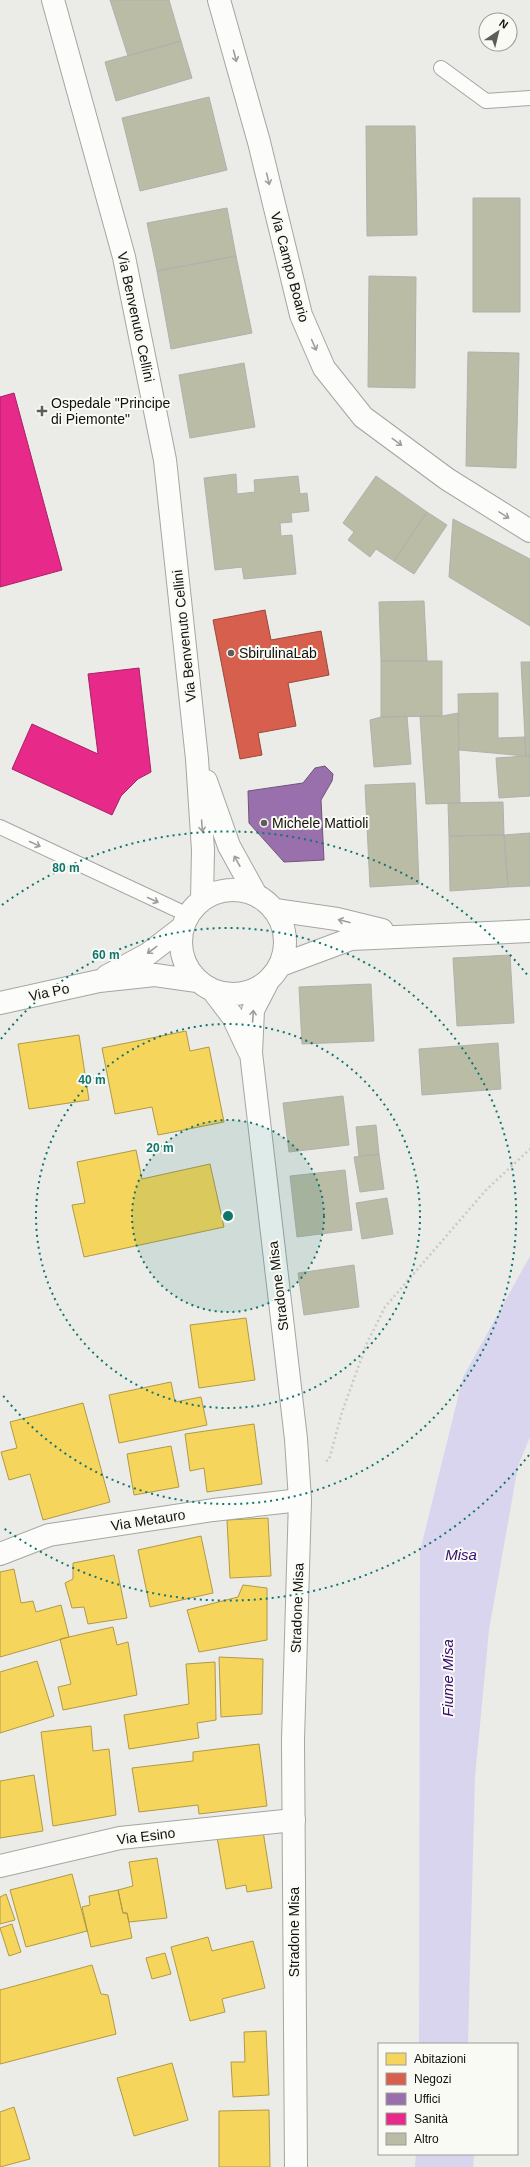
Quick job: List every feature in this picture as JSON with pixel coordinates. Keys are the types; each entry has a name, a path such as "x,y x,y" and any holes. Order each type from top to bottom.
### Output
{"street":[{"name":"Via Benvenuto Cellini","path":"53,0 124,257 166,460 197,759 203,850 191,914"},
{"name":"Via Campo Boario","path":"219,0 258,142 301,315 324,368 363,417 447,479 530,531"},
{"name":"Via Benvenuto Cellini","path":"197,759 229,846 256,895"},
{"path":"228,890 243,890 256,895 275,910 282,922 286,936 286,951 281,965 267,983 255,990 242,994 228,995 206,986 188,969 182,956 181,941 191,914 214,893 228,890"},
{"path":"275,910 337,919 409,937"},
{"name":"Via Po","path":"99,981 148,954 191,914"},
{"path":"281,965 351,939 530,931"},
{"name":"Via Po","path":"0,1003 99,981 155,975 206,986"},
{"name":"Stradone Misa","path":"267,983 253,1010 250,1053 296,1440 300,1500 293,1740 296,2167"},
{"name":"Stradone Misa","path":"206,986 233,1017 250,1053"},
{"name":"Via Metauro","path":"0,1554 49,1535 213,1510 300,1500"},
{"name":"Via Esino","path":"0,1866 120,1838 294,1820"}],"lane":[{"path":"441,68 486,101 530,98"},
{"path":"0,828 191,914"}],"path":[{"path":"299,1475 329,1460 342,1412 367,1343 385,1307 486,1190 530,1149"}],"water":[{"name":"Misa","path":"530,1256 530,1437 518,1466 489,1630 475,1777 468,2043 419,2043 420,1551 463,1377"}],"building: Abitazioni":[{"path":"186,1031 190,1051 209,1047 224,1122 158,1135 152,1107 115,1114 102,1048"},
{"path":"79,1035 89,1100 29,1109 18,1044"},
{"path":"136,1150 142,1179 210,1164 224,1227 84,1257 72,1205 85,1203 77,1162"},
{"path":"246,1318 255,1380 199,1388 190,1325"},
{"path":"171,1382 175,1402 201,1397 207,1425 119,1443 109,1395"},
{"path":"83,1403 110,1502 43,1520 30,1474 9,1480 1,1452 17,1448 10,1422"},
{"path":"254,1424 262,1484 207,1492 204,1468 190,1471 185,1434"},
{"path":"171,1446 179,1487 134,1495 127,1454"},
{"path":"268,1518 271,1576 230,1578 227,1520"},
{"path":"201,1536 213,1593 150,1607 138,1550"},
{"path":"114,1555 127,1618 88,1624 84,1607 72,1608 65,1583 73,1579 73,1563"},
{"path":"14,1569 21,1603 33,1601 36,1612 61,1605 69,1637 0,1657 0,1572"},
{"path":"243,1585 267,1588 267,1640 199,1652 187,1610 238,1597"},
{"path":"113,1627 117,1645 128,1642 137,1695 63,1710 58,1687 71,1684 60,1639"},
{"path":"219,1657 263,1659 262,1714 221,1717"},
{"path":"37,1661 54,1716 0,1733 0,1672"},
{"path":"215,1662 216,1720 197,1723 199,1738 129,1749 124,1715 189,1704 186,1664"},
{"path":"91,1726 93,1751 109,1749 116,1815 53,1826 41,1732"},
{"path":"259,1744 267,1806 199,1814 198,1805 139,1812 132,1768 193,1761 193,1752"},
{"path":"34,1775 43,1831 0,1838 0,1781"},
{"path":"263,1831 272,1888 247,1892 246,1885 226,1889 217,1837"},
{"path":"157,1858 167,1918 129,1922 127,1913 123,1913 118,1890 133,1886 129,1862"},
{"path":"72,1874 87,1931 26,1947 10,1890"},
{"path":"118,1890 123,1913 127,1913 132,1938 91,1947 82,1907 90,1905 89,1896"},
{"path":"6,1894 15,1920 0,1924 0,1897"},
{"path":"12,1924 21,1952 9,1956 0,1928"},
{"path":"208,1937 212,1951 253,1941 265,1988 222,1999 225,2012 190,2021 171,1947"},
{"path":"165,1953 171,1974 152,1979 146,1958"},
{"path":"92,1965 101,1994 108,1995 116,2034 0,2064 0,1990"},
{"path":"266,2031 269,2095 233,2097 231,2062 245,2062 244,2032"},
{"path":"172,2063 188,2120 134,2136 117,2078"},
{"path":"14,2107 30,2159 0,2167 0,2112"},
{"path":"269,2110 270,2167 219,2167 219,2111"}],"building: Negozi":[{"path":"265,610 271,640 321,631 329,675 288,683 296,726 258,733 262,755 240,759 213,620"}],"building: Uffici":[{"path":"325,766 333,774 332,781 321,800 324,860 284,862 249,823 248,791 303,783 315,768"}],"building: Sanità":[{"path":"14,393 62,570 0,587 0,397"},
{"path":"139,668 151,772 138,779 121,796 112,815 12,769 32,724 98,754 88,674"}],"building: Altro":[{"path":"110,0 169,0 181,41 128,56"},
{"path":"181,41 192,78 116,101 105,62"},
{"path":"209,97 227,170 140,191 122,118"},
{"path":"366,126 415,126 417,235 367,236"},
{"path":"473,198 520,198 520,312 473,312"},
{"path":"227,208 236,256 157,271 147,223"},
{"path":"236,256 252,333 171,349 157,271"},
{"path":"369,276 416,277 415,388 368,387"},
{"path":"468,352 519,353 516,468 466,466"},
{"path":"244,363 255,427 190,438 179,375"},
{"path":"236,474 237,494 255,492 254,480 298,476 300,494 307,493 309,511 291,513 292,522 280,523 281,536 292,535 296,574 244,579 242,567 215,570 204,478"},
{"path":"376,476 427,512 394,561 376,549 370,557 348,540 354,532 343,523"},
{"path":"427,512 447,525 414,574 394,561"},
{"path":"453,519 530,559 530,626 449,577"},
{"path":"424,601 427,661 381,661 379,602"},
{"path":"381,661 442,661 442,716 381,717"},
{"path":"521,662 530,662 530,756 526,756"},
{"path":"498,693 498,738 525,737 526,756 459,750 458,694"},
{"path":"458,713 460,803 426,804 420,716 442,716"},
{"path":"407,716 411,764 374,767 370,720 381,717"},
{"path":"530,756 530,796 499,798 496,758"},
{"path":"415,783 419,884 370,887 365,785"},
{"path":"503,802 504,835 449,836 448,803"},
{"path":"530,833 530,886 508,887 504,835"},
{"path":"504,835 508,887 450,891 449,836"},
{"path":"510,955 514,1023 457,1026 453,958"},
{"path":"371,984 374,1041 302,1044 299,987"},
{"path":"498,1043 501,1089 422,1095 419,1049"},
{"path":"343,1096 349,1145 289,1152 283,1103"},
{"path":"376,1125 379,1154 359,1156 356,1127"},
{"path":"379,1154 384,1189 360,1192 354,1157"},
{"path":"345,1170 352,1230 297,1237 290,1176"},
{"path":"387,1198 393,1234 362,1239 356,1203"},
{"path":"354,1265 359,1307 304,1315 298,1273"}],"waterway":[{"name":"Fiume Misa","path":"444,2167 445,2155"}],"place":[{"name":"Ospedale \"Principe di Piemonte\"","path":"42,411"},
{"name":"SbirulinaLab","path":"231,653"},
{"name":"Michele Mattioli","path":"264,823"}]}
